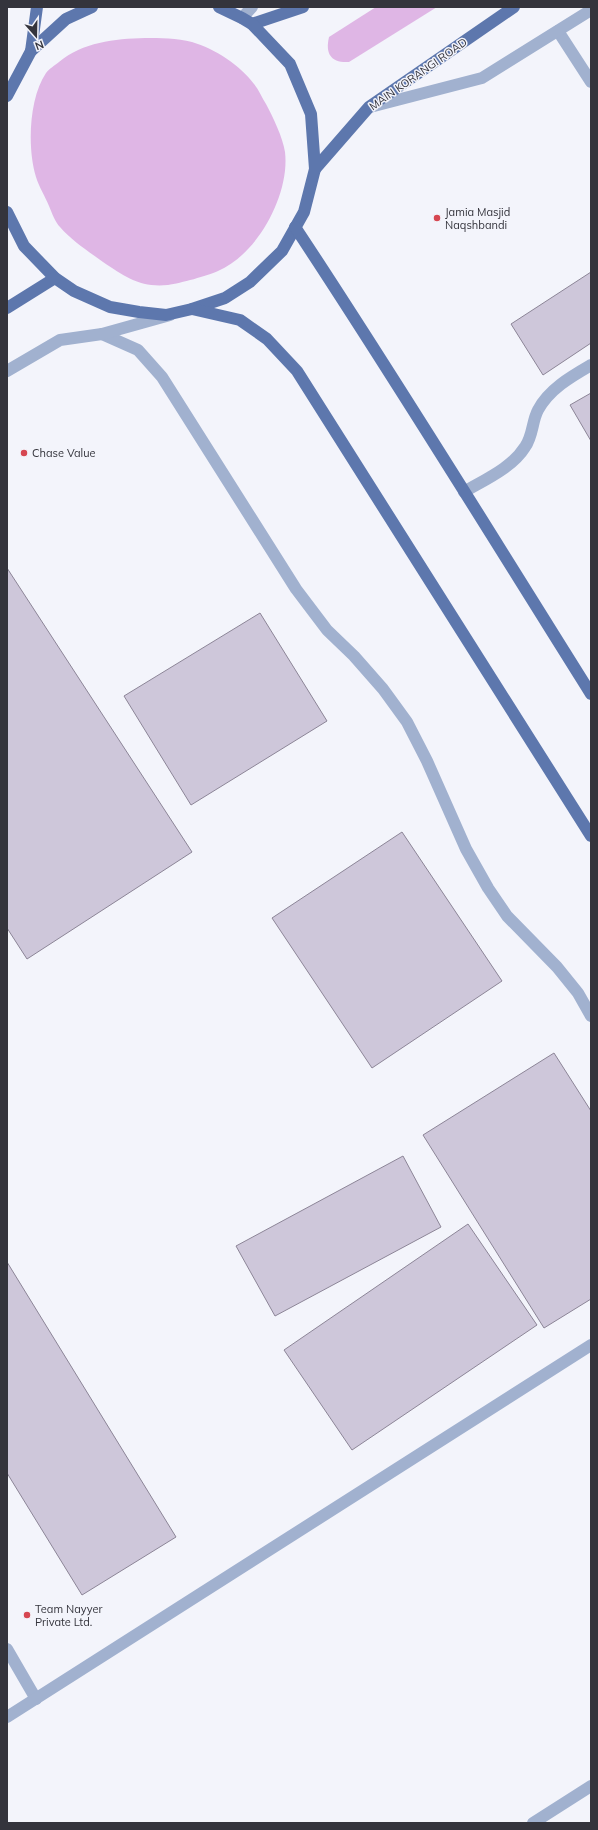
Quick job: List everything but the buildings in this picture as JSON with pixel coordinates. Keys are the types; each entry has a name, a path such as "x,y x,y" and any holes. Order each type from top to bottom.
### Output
{"main road":[{"path":"31,51 36,7"},
{"path":"7,94 31,51 66,19 92,7"},
{"path":"7,212 24,246 55,278 74,291 110,307 166,315 192,309 225,298 250,282 282,251 304,212 315,169 311,114 290,64 247,21 220,7"},
{"path":"247,21 303,7"},
{"name":"MAIN KORANGI ROAD","path":"315,169 369,108 514,7"},
{"path":"295,227 341,295 591,694"},
{"path":"7,308 55,278"},
{"path":"192,309 240,320 267,339 297,371 591,836"}],"street":[{"path":"247,21 252,7"},
{"path":"369,108 482,78 558,31 587,10"},
{"path":"558,31 590,77"},
{"path":"7,371 60,340 102,334 192,309"},
{"path":"102,334 138,350 162,377 296,589 327,630 354,656 383,689 406,722 427,760 466,849 495,899 507,916 557,967 578,993 591,1016"},
{"path":"464,492 511,463 525,448 532,432 537,410 546,398 564,381 591,364"},
{"path":"7,1717 591,1345"},
{"path":"7,1649 36,1699"},
{"path":"533,1823 591,1786"}],"shaded area":[{"path":"376,7 437,7 349,62 334,59 329,53 329,37"},
{"path":"163,38 192,42 218,53 242,70 256,86 269,109 282,140 285,152 285,168 277,204 258,237 246,251 233,263 218,271 180,283 168,285 150,285 126,277 86,250 65,232 55,220 36,177 31,152 31,124 33,109 40,83 49,70 68,55 89,46 122,39"}],"place":[{"name":"Jamia Masjid Naqshbandi","path":"437,218"},
{"name":"Chase Value","path":"24,453"},
{"name":"Team Nayyer Private Ltd.","path":"27,1615"}]}
